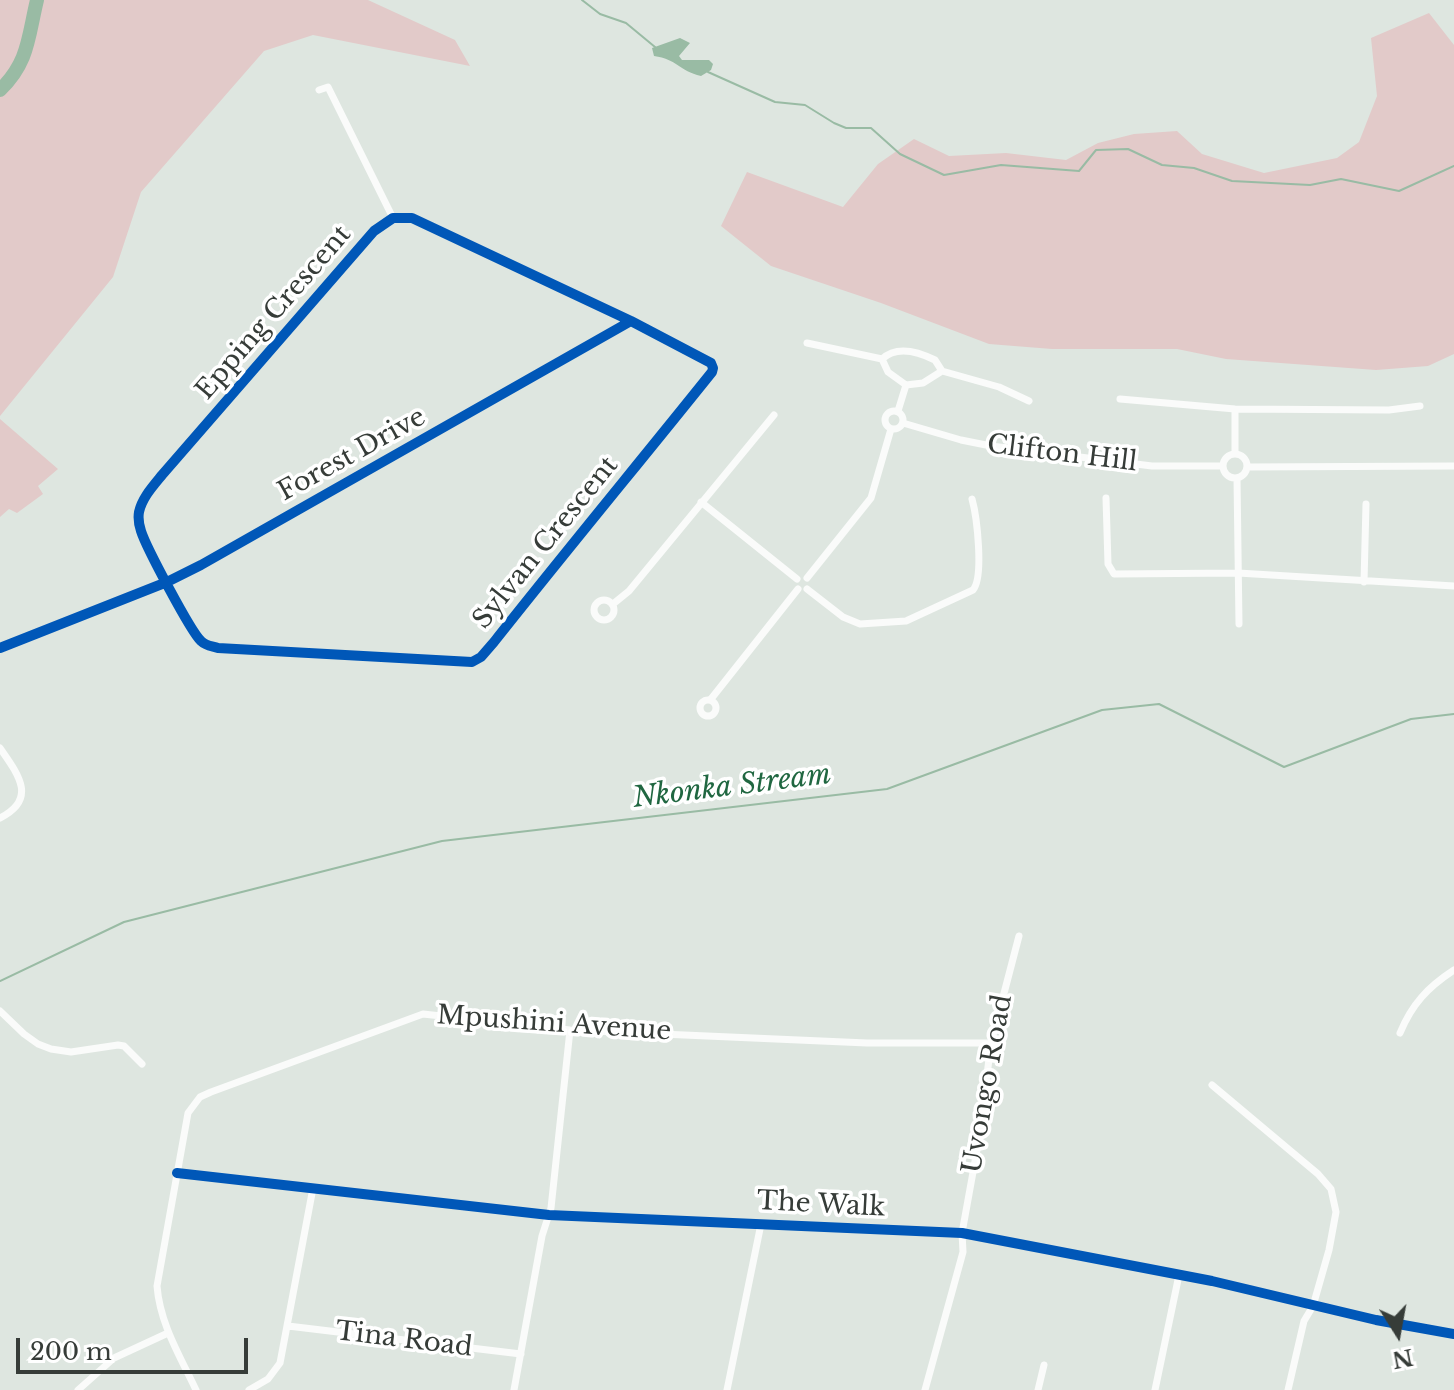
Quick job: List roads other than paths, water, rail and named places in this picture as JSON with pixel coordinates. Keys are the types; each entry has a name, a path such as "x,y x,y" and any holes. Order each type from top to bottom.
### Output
{"street":[{"path":"319,90 328,87 393,218 412,218 631,321"},
{"name":"Epping Crescent","path":"167,582 141,531 139,513 148,494 374,231 393,218"},
{"name":"Sylvan Crescent","path":"167,582 198,639 205,645 472,662 481,657 713,368 711,363 631,321"},
{"name":"Forest Drive","path":"0,648 167,582 631,321"},
{"path":"807,343 882,359"},
{"path":"882,359 887,354 908,351 935,360 942,371 999,387 1029,401"},
{"path":"882,359 888,372 906,385 923,383 942,371"},
{"path":"898,411 906,385"},
{"path":"1120,399 1235,409 1389,410 1420,406"},
{"path":"1235,409 1235,454"},
{"path":"891,429 900,428 903,423 898,411"},
{"path":"891,429 886,424 886,415 898,411"},
{"path":"613,604 629,591 774,415"},
{"name":"Clifton Hill","path":"903,423 991,446 1152,466 1223,466"},
{"path":"701,502 797,579 807,578 871,498 891,429"},
{"path":"1235,454 1245,460 1247,467 1244,474 1237,478 1225,474 1223,466 1225,459 1235,454"},
{"path":"1247,467 1454,466"},
{"path":"1237,478 1239,624"},
{"path":"1106,498 1108,564 1114,574 1238,573 1454,586"},
{"path":"797,579 796,586 843,617 860,624 906,621 973,590 978,582 976,513 972,499"},
{"path":"1364,582 1366,504"},
{"path":"711,699 809,584 807,578"},
{"path":"0,748 18,776 22,797 17,807 0,818"},
{"name":"Uvongo Road","path":"925,1390 963,1252 962,1233 979,1139 991,1043 1019,936"},
{"path":"1400,1033 1412,1006 1436,981 1454,970"},
{"path":"0,1011 38,1044 71,1052 124,1046 142,1064"},
{"name":"Mpushini Avenue","path":"196,1390 168,1333 160,1310 157,1286 188,1113 200,1097 423,1014 570,1030 867,1043 991,1043"},
{"path":"514,1390 542,1236 549,1215 570,1030"},
{"path":"1212,1085 1318,1174 1331,1189 1336,1212 1329,1250 1313,1306 1304,1321 1288,1390"},
{"name":"The Walk","path":"177,1173 549,1215 962,1233 1179,1275 1454,1334"},
{"path":"249,1390 275,1373 280,1363 313,1188"},
{"path":"727,1390 761,1224"},
{"path":"1155,1390 1179,1275"},
{"name":"Tina Road","path":"288,1326 521,1354"},
{"path":"78,1390 114,1358 168,1333"},
{"path":"1038,1390 1044,1365"}],"waterway":[{"path":"0,90 22,59 37,0"},
{"path":"582,0 600,14 626,23 655,47"},
{"path":"708,72 775,102 805,105 846,128 871,128 900,154 944,175 1001,165 1079,171 1096,150 1128,149 1162,165 1194,168 1232,181 1310,185 1341,179 1399,191 1454,166"},
{"name":"Nkonka Stream","path":"0,981 124,922 442,841 887,789 1102,710 1159,704 1284,767 1411,719 1454,714"}]}
